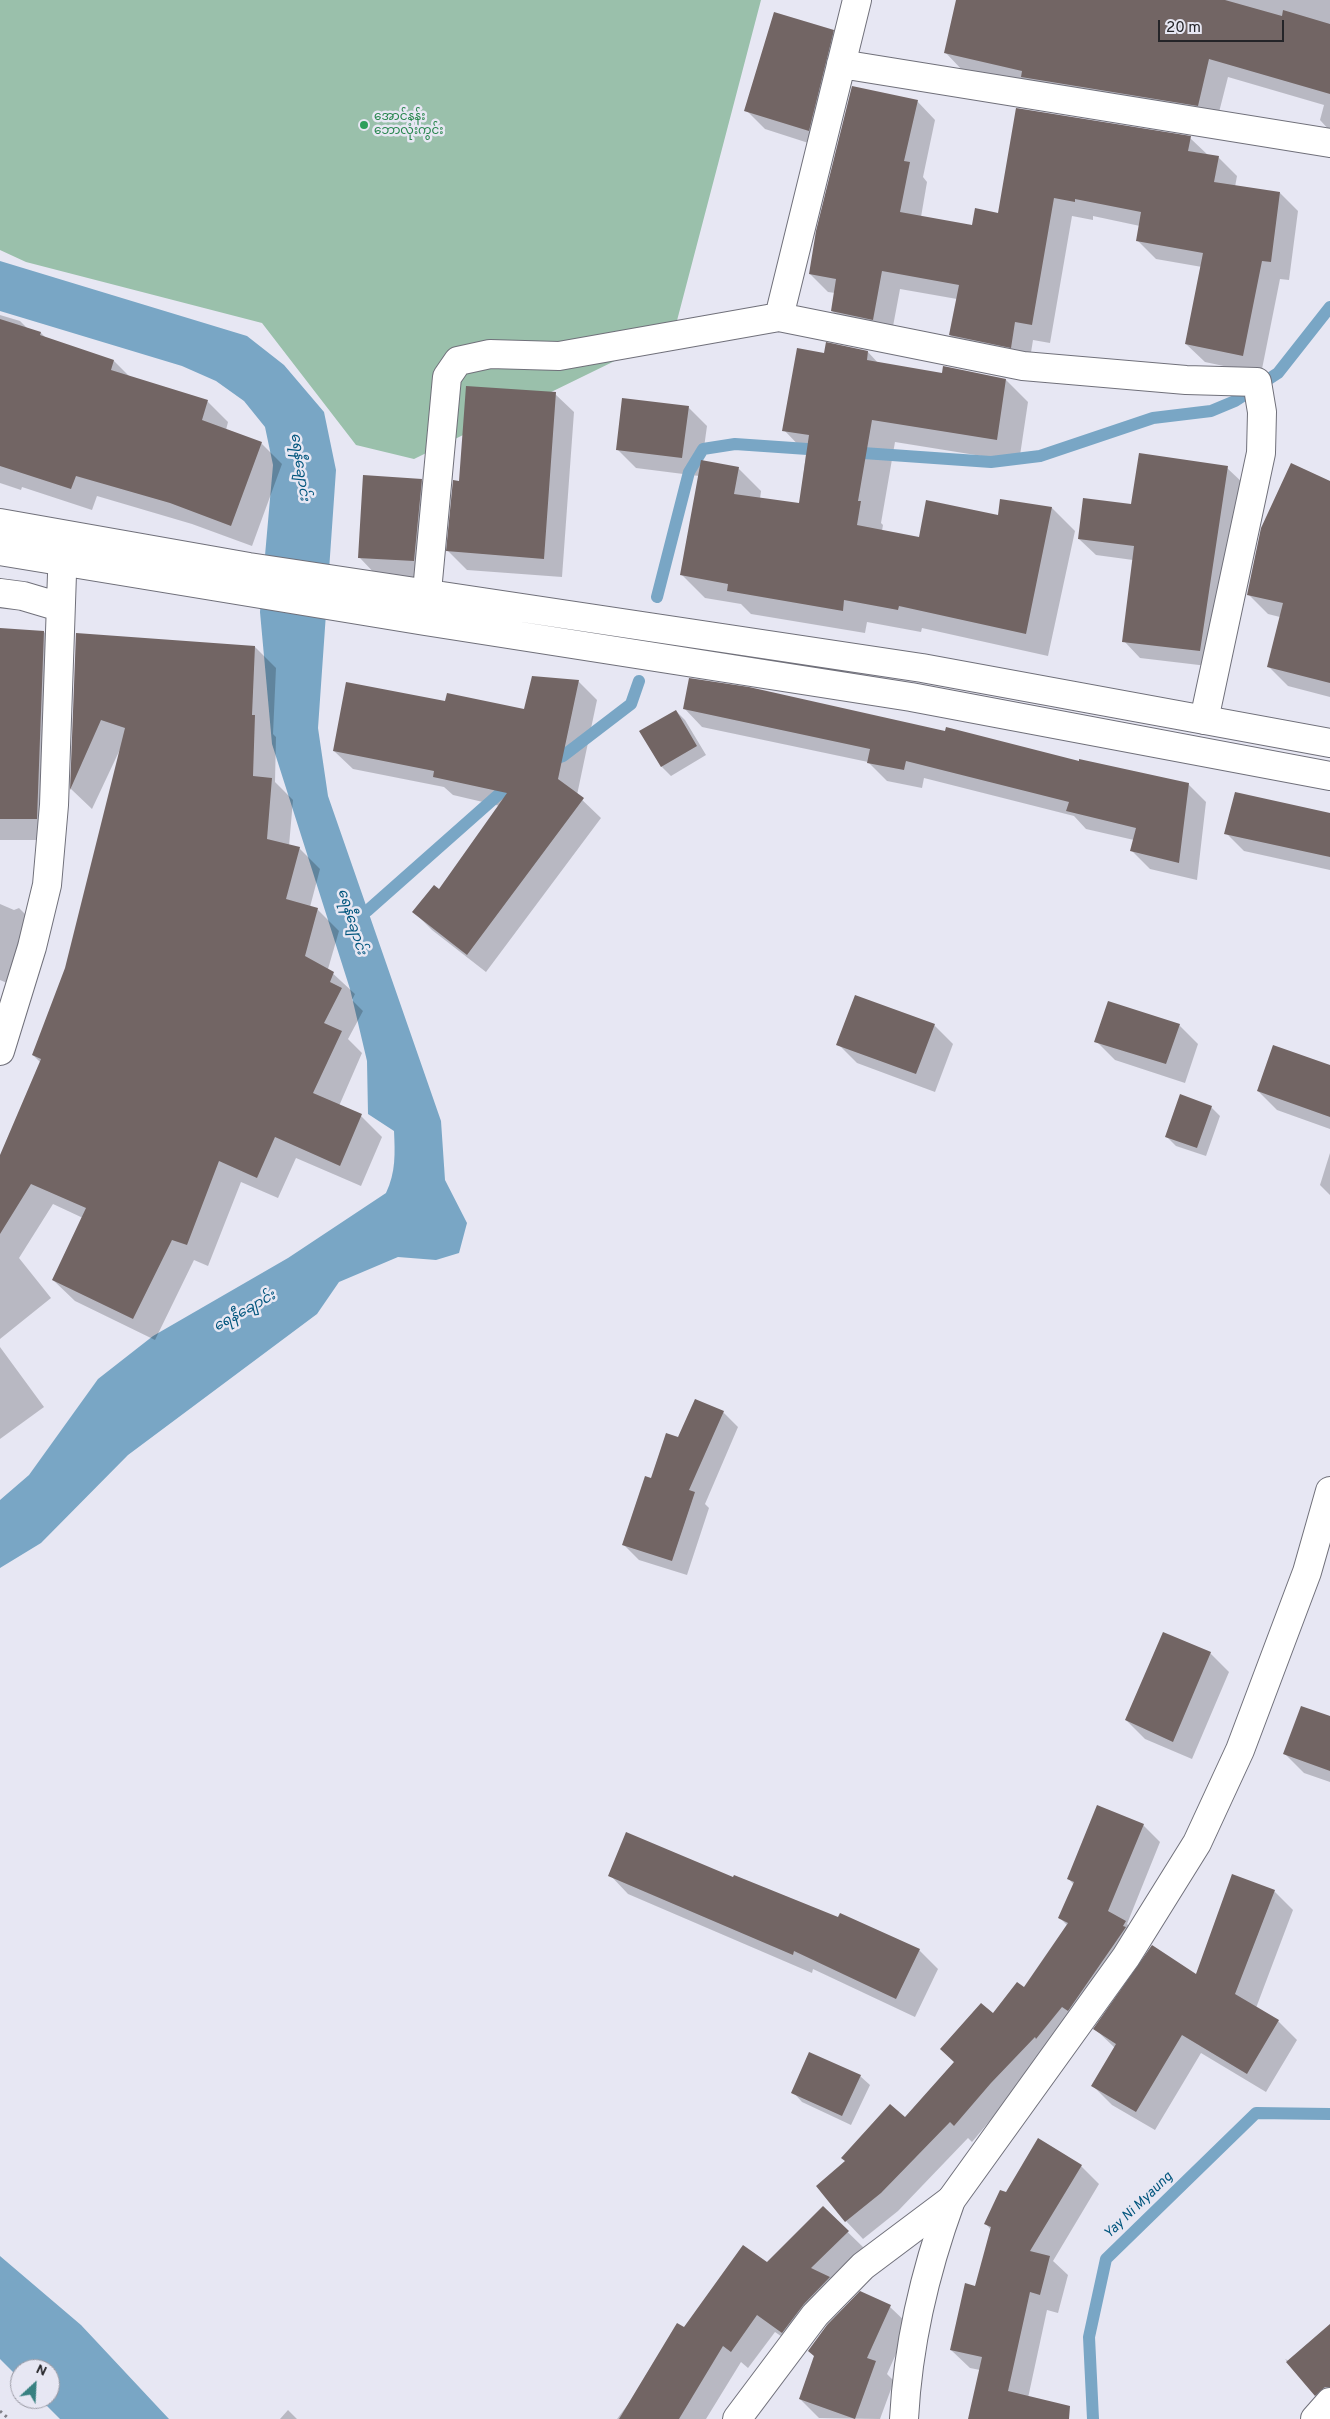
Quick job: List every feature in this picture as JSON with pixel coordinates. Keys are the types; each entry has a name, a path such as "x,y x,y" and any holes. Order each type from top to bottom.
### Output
{"street":[{"path":"779,317 857,0"},
{"path":"841,64 1330,143"},
{"path":"425,608 447,377 458,361 490,354 560,356 779,317 1023,366 1186,380 1257,382 1262,412 1261,453 1204,720"},
{"path":"0,523 62,549"},
{"path":"0,551 62,549 246,579 356,609 425,608 922,668 1330,743"},
{"path":"0,1051 32,947 47,885 54,805 62,549"},
{"path":"246,579 353,583 425,608 1330,776"},
{"path":"0,593 23,596 60,607"},
{"path":"904,2419 906,2382 916,2316 934,2246 951,2200 1126,1957 1197,1842 1240,1750 1307,1572 1330,1491"},
{"path":"736,2419 815,2315 863,2266 951,2200"},
{"path":"1316,2419 1330,2402"}],"path":[{"path":"0,2412 10,2419"}],"green space":[{"name":"အောင်နန်း ဘောလုံးကွင်း","path":"0,0 761,0 674,332 414,459 356,445 262,323 26,262 0,250"}],"water":[{"name":"ရေနီချောင်း","path":"0,261 247,336 284,365 324,412 336,470 318,728 328,796 441,1121 445,1180 467,1223 459,1253 436,1260 398,1257 339,1282 317,1314 128,1455 41,1543 0,1568 0,1500 29,1475 98,1379 153,1336 288,1258 386,1193 393,1170 395,1147 394,1131 368,1114 367,1061 350,989 272,744 260,612 273,465 265,427 244,401 216,381 182,366 0,311"},
{"path":"0,2256 81,2325 169,2419 60,2419 50,2409 60,2409 60,2359 10,2359 10,2369 0,2359"}],"building":[{"path":"956,0 1225,0 1282,16 1283,10 1330,24 1330,94 1209,59 1198,106 1021,77 1022,71 944,53"},
{"path":"774,12 834,30 809,131 744,111"},
{"path":"852,86 918,100 904,161 910,162 900,212 972,225 975,208 998,213 1016,108 1191,136 1188,151 1219,156 1214,182 1280,192 1271,262 1262,261 1243,356 1185,344 1203,253 1136,241 1141,212 1075,199 1075,202 1054,198 1032,325 1015,322 1011,348 949,335 959,285 882,271 873,320 831,311 836,279 809,274 816,231"},
{"path":"0,319 41,332 40,335 114,360 111,370 208,400 202,420 262,442 231,526 170,503 76,476 71,489 0,466"},
{"path":"826,342 868,351 867,360 942,373 943,366 1006,379 997,440 872,420 858,501 861,501 857,525 919,537 926,500 998,515 1000,499 1052,507 1026,634 899,606 898,610 844,600 843,611 727,591 728,584 680,575 701,460 739,467 734,494 799,503 809,435 782,431 797,348 824,353"},
{"path":"466,386 556,392 544,559 446,551 453,480 459,481"},
{"path":"622,398 689,406 682,458 616,450"},
{"path":"1139,453 1228,466 1200,651 1122,642 1134,546 1078,539 1083,498 1131,504"},
{"path":"1291,463 1330,481 1330,683 1267,667 1283,603 1247,595 1261,528"},
{"path":"363,475 422,479 414,561 358,558"},
{"path":"0,628 44,631 37,819 0,819"},
{"path":"76,633 255,646 252,715 255,715 253,776 272,778 267,839 300,847 286,899 318,908 305,956 334,972 330,982 342,988 324,1023 342,1031 313,1093 362,1114 340,1166 275,1137 257,1178 219,1161 187,1245 172,1240 133,1319 52,1280 86,1208 31,1184 0,1234 0,1155 41,1059 32,1055 65,968 125,728 101,720 70,790"},
{"path":"532,676 579,680 558,779 584,798 467,955 412,912 434,885 439,889 507,793 433,777 434,771 333,751 346,682 445,701 447,693 524,709"},
{"path":"689,678 749,687 945,731 946,727 1079,761 1079,759 1189,783 1179,863 1130,851 1136,828 1066,811 1069,802 906,761 904,770 867,763 870,749 683,709"},
{"path":"676,710 697,746 661,767 639,731"},
{"path":"1235,792 1330,813 1330,857 1224,834"},
{"path":"855,995 935,1024 916,1074 836,1045"},
{"path":"1108,1001 1180,1024 1166,1064 1094,1042"},
{"path":"1273,1045 1330,1065 1330,1117 1257,1091"},
{"path":"1180,1094 1212,1106 1197,1148 1165,1137"},
{"path":"695,1399 724,1411 689,1490 695,1492 672,1561 622,1545 645,1476 651,1478 666,1433 678,1437"},
{"path":"1163,1632 1211,1652 1173,1742 1125,1720"},
{"path":"1301,1706 1330,1716 1330,1771 1283,1754"},
{"path":"1097,1805 1144,1824 1108,1911 1126,1921 1123,1926 1126,1927 1068,2011 1062,2007 1036,2039 1035,2037 991,2083 954,2126 950,2122 881,2193 845,2222 816,2186 845,2161 841,2158 890,2104 905,2117 954,2062 940,2049 981,2003 993,2013 1017,1982 1024,1987 1068,1923 1058,1918 1074,1882 1067,1879"},
{"path":"626,1832 733,1877 734,1875 838,1917 840,1913 920,1949 896,1999 794,1951 793,1955 608,1876"},
{"path":"1232,1874 1275,1890 1235,1994 1279,2020 1247,2074 1182,2035 1136,2112 1091,2086 1116,2044 1093,2029 1152,1945 1196,1974"},
{"path":"809,2052 861,2075 842,2116 791,2093"},
{"path":"1038,2138 1082,2165 1030,2251 1050,2256 1040,2295 1030,2292 1008,2391 1070,2406 1069,2419 968,2419 982,2357 950,2350 965,2283 975,2286 991,2227 984,2224 1000,2190 1006,2192"},
{"path":"823,2206 849,2231 811,2268 830,2277 804,2304 782,2333 757,2315 731,2352 723,2346 679,2419 619,2419 677,2323 684,2327 743,2245 767,2262"},
{"path":"860,2291 891,2305 867,2358 876,2361 855,2419 799,2399 814,2356 808,2351 827,2325"},
{"path":"1330,2324 1330,2387 1325,2387 1315,2396 1286,2362"}],"waterway":[{"path":"849,452 991,462 1040,456 1153,418 1211,411 1235,401 1278,373 1330,307"},
{"path":"657,597 689,472 703,449 735,444 822,450"},
{"path":"548,761 563,756 631,704 639,681"},
{"name":"ရေနီချောင်း","path":"354,919 367,911 515,780"},
{"name":"Yay Ni Myaung","path":"1093,2419 1089,2337 1106,2259 1256,2113 1330,2114"}],"place":[{"name":"အောင်နန်း ဘောလုံးကွင်း","path":"364,125"}]}
